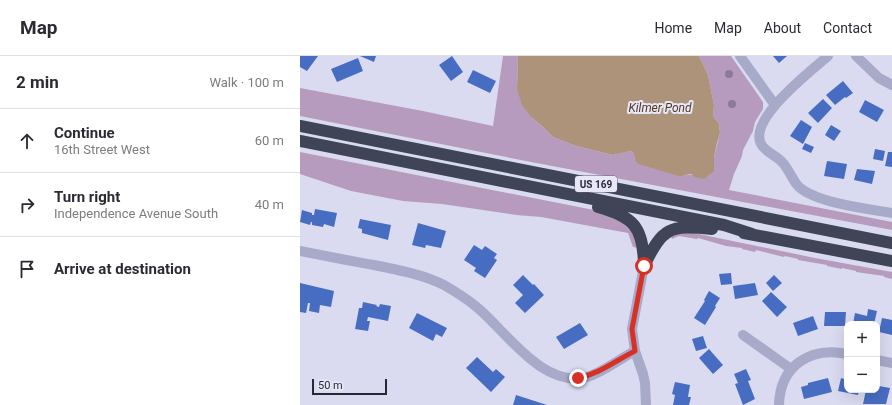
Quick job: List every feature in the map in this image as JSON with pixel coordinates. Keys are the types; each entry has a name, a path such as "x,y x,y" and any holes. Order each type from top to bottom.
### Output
{"highway":[{"name":"US 169","path":"300,126 892,242"},
{"name":"US 169","path":"300,141 724,225 752,234 892,261"},
{"path":"493,179 612,211 627,218 632,222 639,234 643,249 644,266"},
{"path":"644,266 659,238 675,229 694,228 752,234"}],"street":[{"path":"740,56 775,105"},
{"path":"828,56 790,89 775,105 761,130 760,136 762,145 766,150 778,158 798,186 810,194 824,200 892,213"},
{"path":"856,56 879,78 892,85"},
{"path":"300,251 424,276 444,285 479,309 534,362 547,371 558,376 578,378 587,377 635,351"},
{"path":"644,266 632,329 635,351 644,374 646,405"},
{"path":"744,335 791,369"},
{"path":"779,405 781,388 791,369 799,362 814,355 832,352 844,354"},
{"path":"880,361 892,363"}],"shaded area":[{"path":"503,56 518,56 517,89 532,118 553,137 576,146 613,155 631,151 634,154 635,161 681,177 685,175 714,171 714,157 720,133 719,124 713,116 714,105 708,75 699,56 731,56 763,102 763,109 755,122 753,131 743,150 729,190 892,222 892,230 531,162 300,116 300,88 493,126"},
{"path":"300,152 599,211 620,218 635,235 638,248 633,247 628,233 541,217 516,215 442,204 403,201 351,191 300,174"},
{"path":"678,233 694,233 892,272 892,279 884,276 856,272 756,250 755,252 742,248 726,246 698,238 679,236 672,239 671,236"}],"water":[{"name":"Kilmer Pond","path":"518,56 699,56 708,75 714,105 713,116 719,124 720,133 714,157 714,171 704,179 694,177 692,174 681,177 639,164 635,161 634,154 631,151 613,155 576,146 553,137 532,118 522,105 517,89"}],"building":[{"path":"300,56 318,56 307,71 300,67"},
{"path":"360,56 376,56 374,62"},
{"path":"452,56 463,72 451,81 439,65"},
{"path":"773,56 787,56 779,63"},
{"path":"358,58 363,71 337,82 331,69"},
{"path":"473,70 496,81 490,93 467,82"},
{"path":"843,81 853,93 835,105 826,95"},
{"path":"823,99 832,108 818,123 808,113"},
{"path":"865,100 884,110 877,122 859,112"},
{"path":"801,120 812,127 803,144 790,136"},
{"path":"831,125 841,131 834,141 825,135"},
{"path":"805,143 814,147 811,153 802,149"},
{"path":"875,149 885,151 883,161 873,159"},
{"path":"888,152 892,152 892,167 885,166"},
{"path":"827,161 847,164 844,179 824,176"},
{"path":"857,169 875,171 872,184 854,180"},
{"path":"315,209 337,213 334,227 324,224 323,227 312,225 312,222 310,225 300,222 302,210 314,215"},
{"path":"360,219 391,225 388,240 362,233 362,229 358,228"},
{"path":"418,223 446,231 441,248 426,245 425,248 412,245"},
{"path":"474,245 482,250 485,246 497,254 494,258 497,260 485,278 474,271 476,268 464,260"},
{"path":"731,273 732,284 721,285 719,274"},
{"path":"523,275 544,295 525,313 515,303 523,295 513,285"},
{"path":"774,275 782,283 773,291 766,283"},
{"path":"300,283 334,291 331,307 320,305 319,313 309,311 310,303 308,303 306,313 300,312"},
{"path":"755,283 758,295 735,299 733,286"},
{"path":"709,291 720,298 705,325 694,318 705,301 704,300"},
{"path":"771,292 787,307 777,317 762,301"},
{"path":"363,302 377,305 376,306 379,307 380,304 391,306 388,321 368,317 367,321 370,321 368,331 355,329 359,308 362,308"},
{"path":"868,309 877,311 875,321 854,321 855,313 867,316"},
{"path":"825,312 846,312 844,326 824,326"},
{"path":"417,313 447,328 442,337 436,334 433,341 409,328"},
{"path":"813,316 818,329 798,336 793,323"},
{"path":"882,318 892,320 892,335 880,332"},
{"path":"580,323 588,335 564,349 556,337"},
{"path":"703,336 707,348 696,351 692,339"},
{"path":"709,349 723,365 713,374 699,358"},
{"path":"477,357 493,372 496,369 505,377 491,392 466,368"},
{"path":"746,369 751,380 748,381 755,399 743,405 735,384 738,383 734,374"},
{"path":"828,378 832,392 804,399 801,387 808,385 808,383"},
{"path":"841,378 844,379 844,392 838,391"},
{"path":"675,382 690,385 688,397 691,397 689,405 673,405 675,395 672,394"},
{"path":"880,386 890,388 886,404 863,404 865,393 880,393"},
{"path":"848,393 858,393 858,395"},
{"path":"516,395 547,405 513,405"}],"route":[{"path":"578,378 587,377 598,372 635,351 632,340 632,329 644,266"}]}
